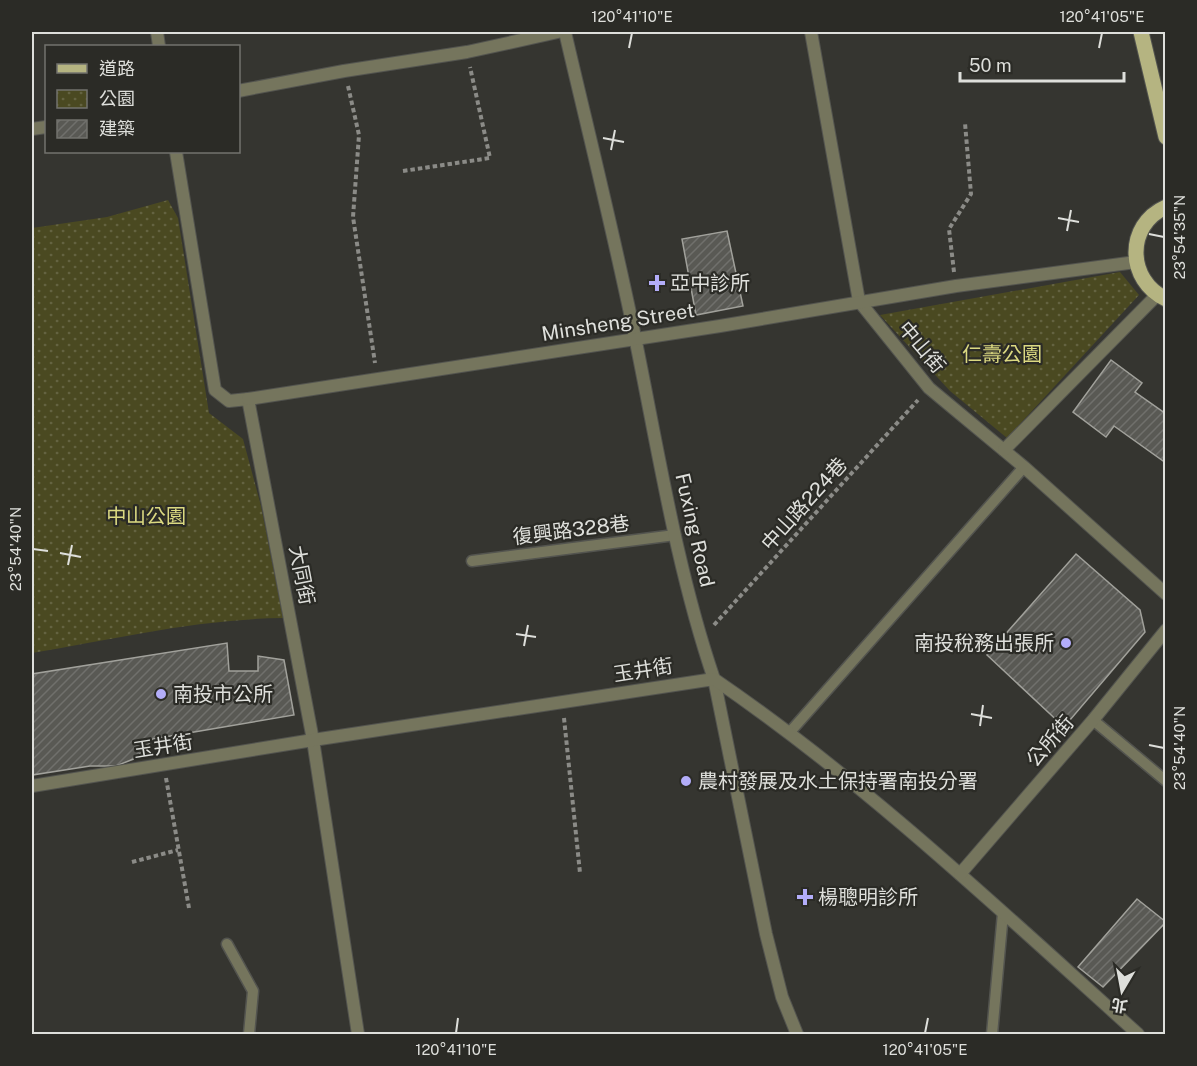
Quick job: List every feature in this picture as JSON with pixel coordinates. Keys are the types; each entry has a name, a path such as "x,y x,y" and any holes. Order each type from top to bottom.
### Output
{"main road":[{"path":"1141,32 1166,137"},
{"path":"1161,297 1143,280 1136,262 1136,247 1139,233 1147,221 1166,207"}],"street":[{"path":"240,91 344,71 467,52 558,32"},
{"name":"Fuxing Road","path":"565,32 635,338 675,535 701,640 714,679 766,934 782,997 797,1035"},
{"name":"中山街","path":"811,32 859,301 929,388 1024,467 1166,594"},
{"path":"176,153 215,390 229,401 248,399"},
{"name":"Minsheng Street","path":"248,399 720,326 956,286 1136,262"},
{"path":"1004,450 1161,297"},
{"name":"大同街","path":"248,399 313,740 358,1035"},
{"name":"公所街","path":"960,874 1093,720 1166,630"},
{"path":"714,679 790,732 960,874 1138,1035"},
{"name":"玉井街","path":"32,786 313,740 714,679"}],"lane":[{"path":"790,732 1024,467"},
{"name":"復興路328巷","path":"472,561 675,535"},
{"path":"1093,720 1166,781"},
{"path":"992,1035 1003,913"},
{"path":"227,944 254,991 249,1035"}],"path":[{"path":"404,171 490,158 467,52"},
{"path":"344,71 359,135 353,217 378,379"},
{"path":"956,286 949,229 971,194 965,123"},
{"name":"中山路224巷","path":"701,640 929,388"},
{"path":"562,702 580,873"},
{"path":"164,766 189,908"},
{"path":"132,862 178,850"}],"green space":[{"name":"中山公園","path":"168,200 178,218 209,413 243,439 261,506 283,618 188,626 32,653 32,228 107,217"},
{"name":"仁壽公園","path":"1120,272 1139,295 1007,438 950,391 880,315"}],"building":[{"path":"727,231 743,306 696,315 682,239"},
{"path":"1111,360 1142,383 1135,392 1166,414 1166,463 1114,426 1106,437 1073,412"},
{"name":"南投稅務出張所","path":"1076,554 1140,610 1145,632 1064,727 987,655"},
{"name":"南投市公所","path":"227,643 229,671 258,671 258,656 284,660 294,715 153,739 136,758 116,766 90,766 32,775 32,674"},
{"path":"1137,899 1166,922 1103,987 1078,967"}],"place":[{"name":"亞中診所","path":"657,283"},
{"name":"南投稅務出張所","path":"1066,643"},
{"name":"南投市公所","path":"161,694"},
{"name":"農村發展及水土保持署南投分署","path":"686,781"},
{"name":"楊聰明診所","path":"805,897"}]}
